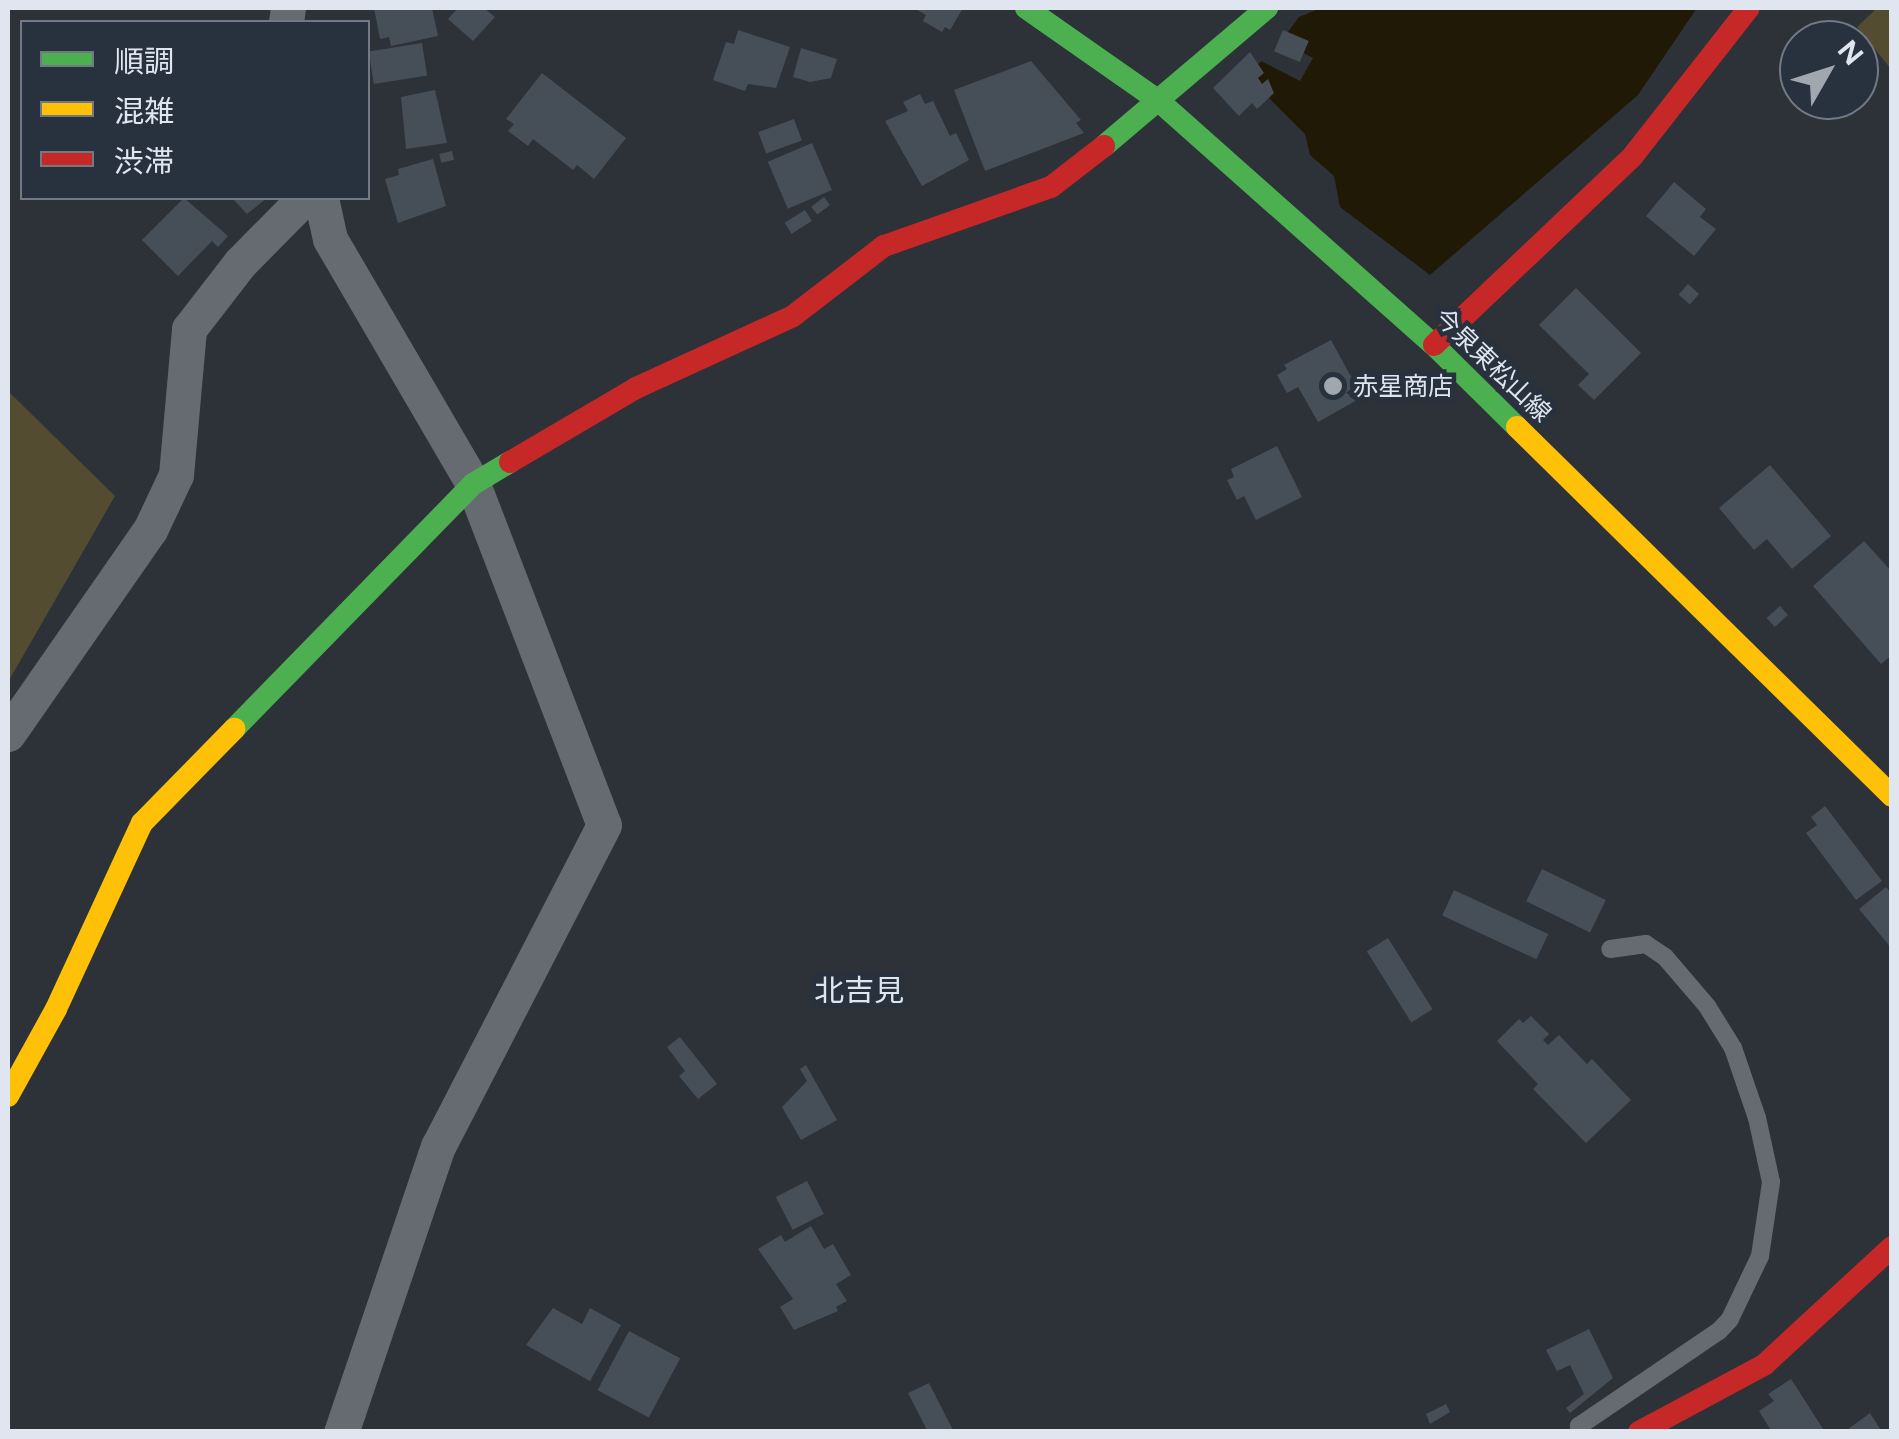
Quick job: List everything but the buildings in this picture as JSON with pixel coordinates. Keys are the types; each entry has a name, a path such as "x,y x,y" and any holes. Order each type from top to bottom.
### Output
{"street":[{"name":"今泉東松山線","path":"1026,8 1160,102 1434,345 1892,796"},
{"path":"8,1096 56,1008 142,823 473,484 636,388 793,316 884,246 1051,187 1160,102 1268,8"},
{"path":"1434,345 1632,158 1749,8"},
{"path":"8,734 150,530 176,475 188,329 240,264 302,200"},
{"path":"321,200 330,239 473,484 604,825 568,904 438,1146 341,1432"},
{"path":"1638,1432 1764,1365 1824,1314 1892,1247"}],"lane":[{"path":"1582,1432 1579,1426 1718,1332 1730,1319 1760,1256 1772,1182 1758,1118 1733,1048 1707,1006 1665,957 1646,944 1610,949"}],"shaded area":[{"path":"1321,8 1697,8 1638,95 1430,275 1340,207 1334,176 1310,155 1305,134 1248,77 1261,61 1300,81 1313,58 1281,41 1299,17"},
{"path":"1877,8 1891,8 1891,69 1879,54 1879,20 1864,20"},
{"path":"8,391 115,496 8,682"}],"traffic: fast":[{"path":"1026,8 1160,102 1434,345 1517,427"},
{"path":"1104,146 1267,8"},
{"path":"234,729 473,484 510,462"}],"traffic: slow":[{"path":"1517,427 1892,796"},
{"path":"8,1096 56,1009 142,823 234,729"}],"traffic: jam":[{"path":"1434,345 1632,157 1749,8"},
{"path":"510,462 636,388 793,316 884,246 1051,187 1104,146"},
{"path":"1639,1432 1764,1365 1892,1247"}],"place":[{"name":"赤星商店","path":"1333,386"}],"district":[{"name":"北吉見","path":"859,991"}]}
